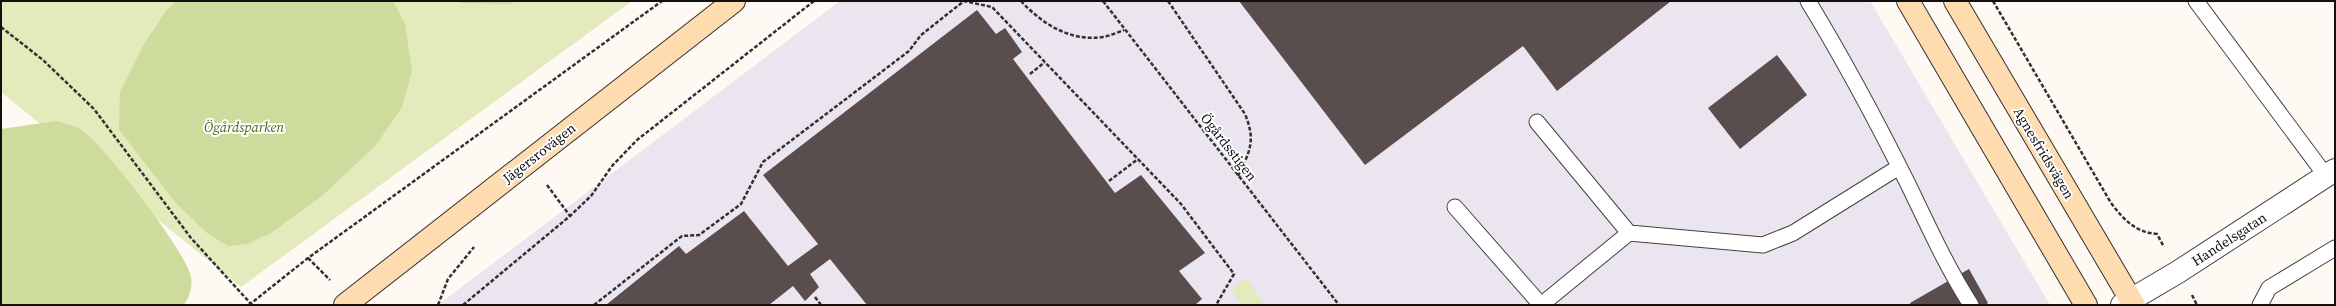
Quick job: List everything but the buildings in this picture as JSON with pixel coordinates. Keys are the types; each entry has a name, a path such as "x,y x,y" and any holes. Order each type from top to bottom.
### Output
{"main road":[{"name":"Jägersrovägen","path":"350,303 734,1"},
{"path":"1908,1 2086,305"},
{"name":"Agnesfridsvägen","path":"1955,1 2129,303"}],"street":[{"name":"Handelsgatan","path":"2129,303 2331,173"}],"lane":[{"path":"1808,1 1849,68 1900,167 1949,270 1971,305"},
{"path":"2196,1 2331,173"},
{"path":"1537,122 1629,233"},
{"path":"1455,207 1541,305 1629,233 1763,245 1793,233 1900,167"},
{"path":"2260,305 2269,288 2335,248"}],"path":[{"path":"1,27 43,60 94,109 191,238 251,305 308,258 662,1"},
{"path":"463,305 570,216 591,196 612,166 637,140 814,1"},
{"path":"594,305 682,236 699,235 741,204 763,162 909,51 921,35 964,1 992,7 1181,204 1234,274 1216,305"},
{"path":"1021,1 1034,16 1052,27 1078,36 1104,37 1124,30"},
{"name":"Ögårdsstigen","path":"1103,1 1339,305"},
{"path":"1168,1 1245,114 1252,131 1248,155 1238,176"},
{"path":"1994,1 2111,203 2122,218 2143,233 2157,234 2198,305"},
{"path":"1030,74 1045,62"},
{"path":"1109,181 1138,159"},
{"path":"548,185 570,216"},
{"path":"438,305 448,279 474,247"},
{"path":"815,297 821,305"}],"shaded area":[{"path":"840,1 1870,1 2050,305 438,305"}],"green space":[{"name":"Ögårdsparken","path":"1,1 632,1 241,287 1,92"},
{"path":"176,1 393,1 405,24 412,71 402,107 376,145 323,195 271,233 247,244 228,246 207,233 176,203 119,130 120,92 143,46 166,11"},
{"path":"454,1 518,1 510,4 461,3"},
{"path":"57,121 80,129 91,138 124,175 160,223 186,264 191,277 190,292 183,305 1,305 1,129"},
{"path":"1246,278 1265,305 1243,305 1231,290"}]}
